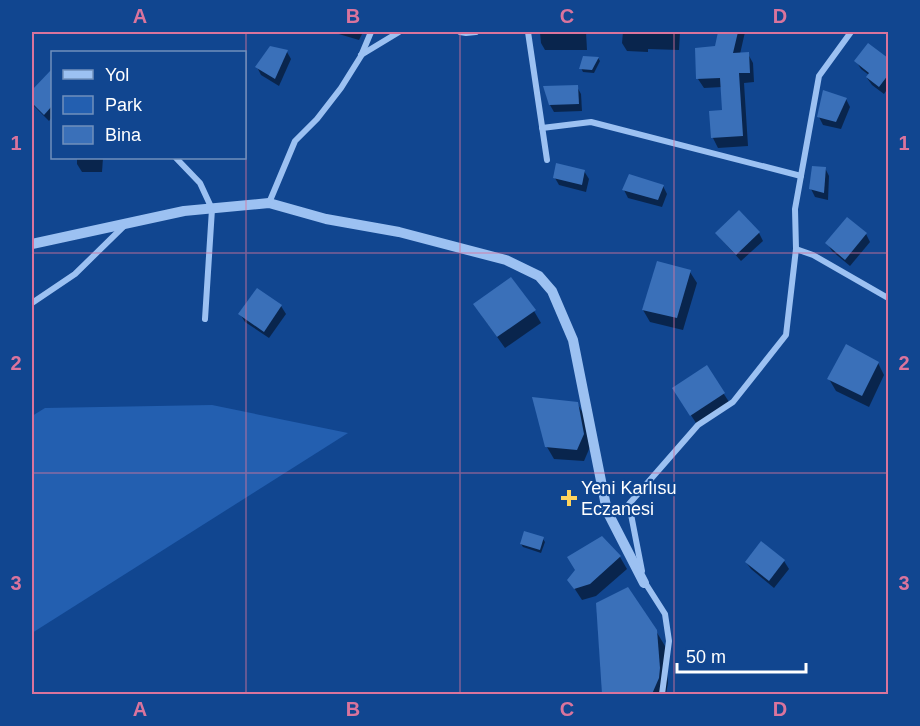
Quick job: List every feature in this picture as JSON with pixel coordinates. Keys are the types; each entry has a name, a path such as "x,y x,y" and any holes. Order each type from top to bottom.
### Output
{"street":[{"path":"269,203 296,141 341,88 361,56 371,32"},
{"path":"361,56 399,32"},
{"path":"460,32 476,32"},
{"path":"528,32 547,160"},
{"path":"644,584 629,504 698,424 733,402 786,334 796,249 795,209 819,76 850,32"},
{"path":"542,128 591,122 801,176"},
{"path":"177,159 200,183 212,209 205,319"},
{"path":"32,244 184,211 269,203 326,219 399,232 506,260 539,276 552,291 573,340 607,511 644,584 665,614 669,640 662,694"},
{"path":"32,303 75,274 127,224"},
{"path":"796,249 813,255 888,298"}],"green space":[{"path":"212,405 348,433 32,633 32,416 45,408"}],"building":[{"path":"718,32 738,32 733,53 749,52 750,73 739,73 743,136 711,138 709,111 722,110 720,78 696,79 695,48 715,46"},
{"path":"868,43 888,58 888,75 879,87 866,77 869,73 854,61"},
{"path":"270,46 288,50 275,79 255,67"},
{"path":"583,56 599,57 592,70 579,69"},
{"path":"51,70 51,107 44,115 32,103 32,90"},
{"path":"578,85 579,104 549,105 543,86"},
{"path":"823,90 847,98 836,122 817,117"},
{"path":"556,163 585,170 582,185 553,178"},
{"path":"812,166 826,167 824,193 809,189"},
{"path":"629,174 664,185 658,200 622,190"},
{"path":"739,210 760,232 736,255 715,233"},
{"path":"847,217 867,233 845,260 825,243"},
{"path":"657,261 691,270 677,318 642,310"},
{"path":"511,277 536,310 497,337 473,304"},
{"path":"257,288 282,305 264,332 238,314"},
{"path":"846,344 879,362 862,396 827,379"},
{"path":"707,365 725,393 690,416 672,388"},
{"path":"532,397 578,402 584,434 577,450 545,447"},
{"path":"524,531 544,537 540,550 520,544"},
{"path":"602,536 621,556 590,584 574,589 567,580 575,570 567,557"},
{"path":"761,541 785,560 769,581 745,562"},
{"path":"628,587 657,630 659,678 652,694 602,694 596,603"}],"place":[{"name":"Yeni Karlısu Eczanesi","path":"569,498"}]}
